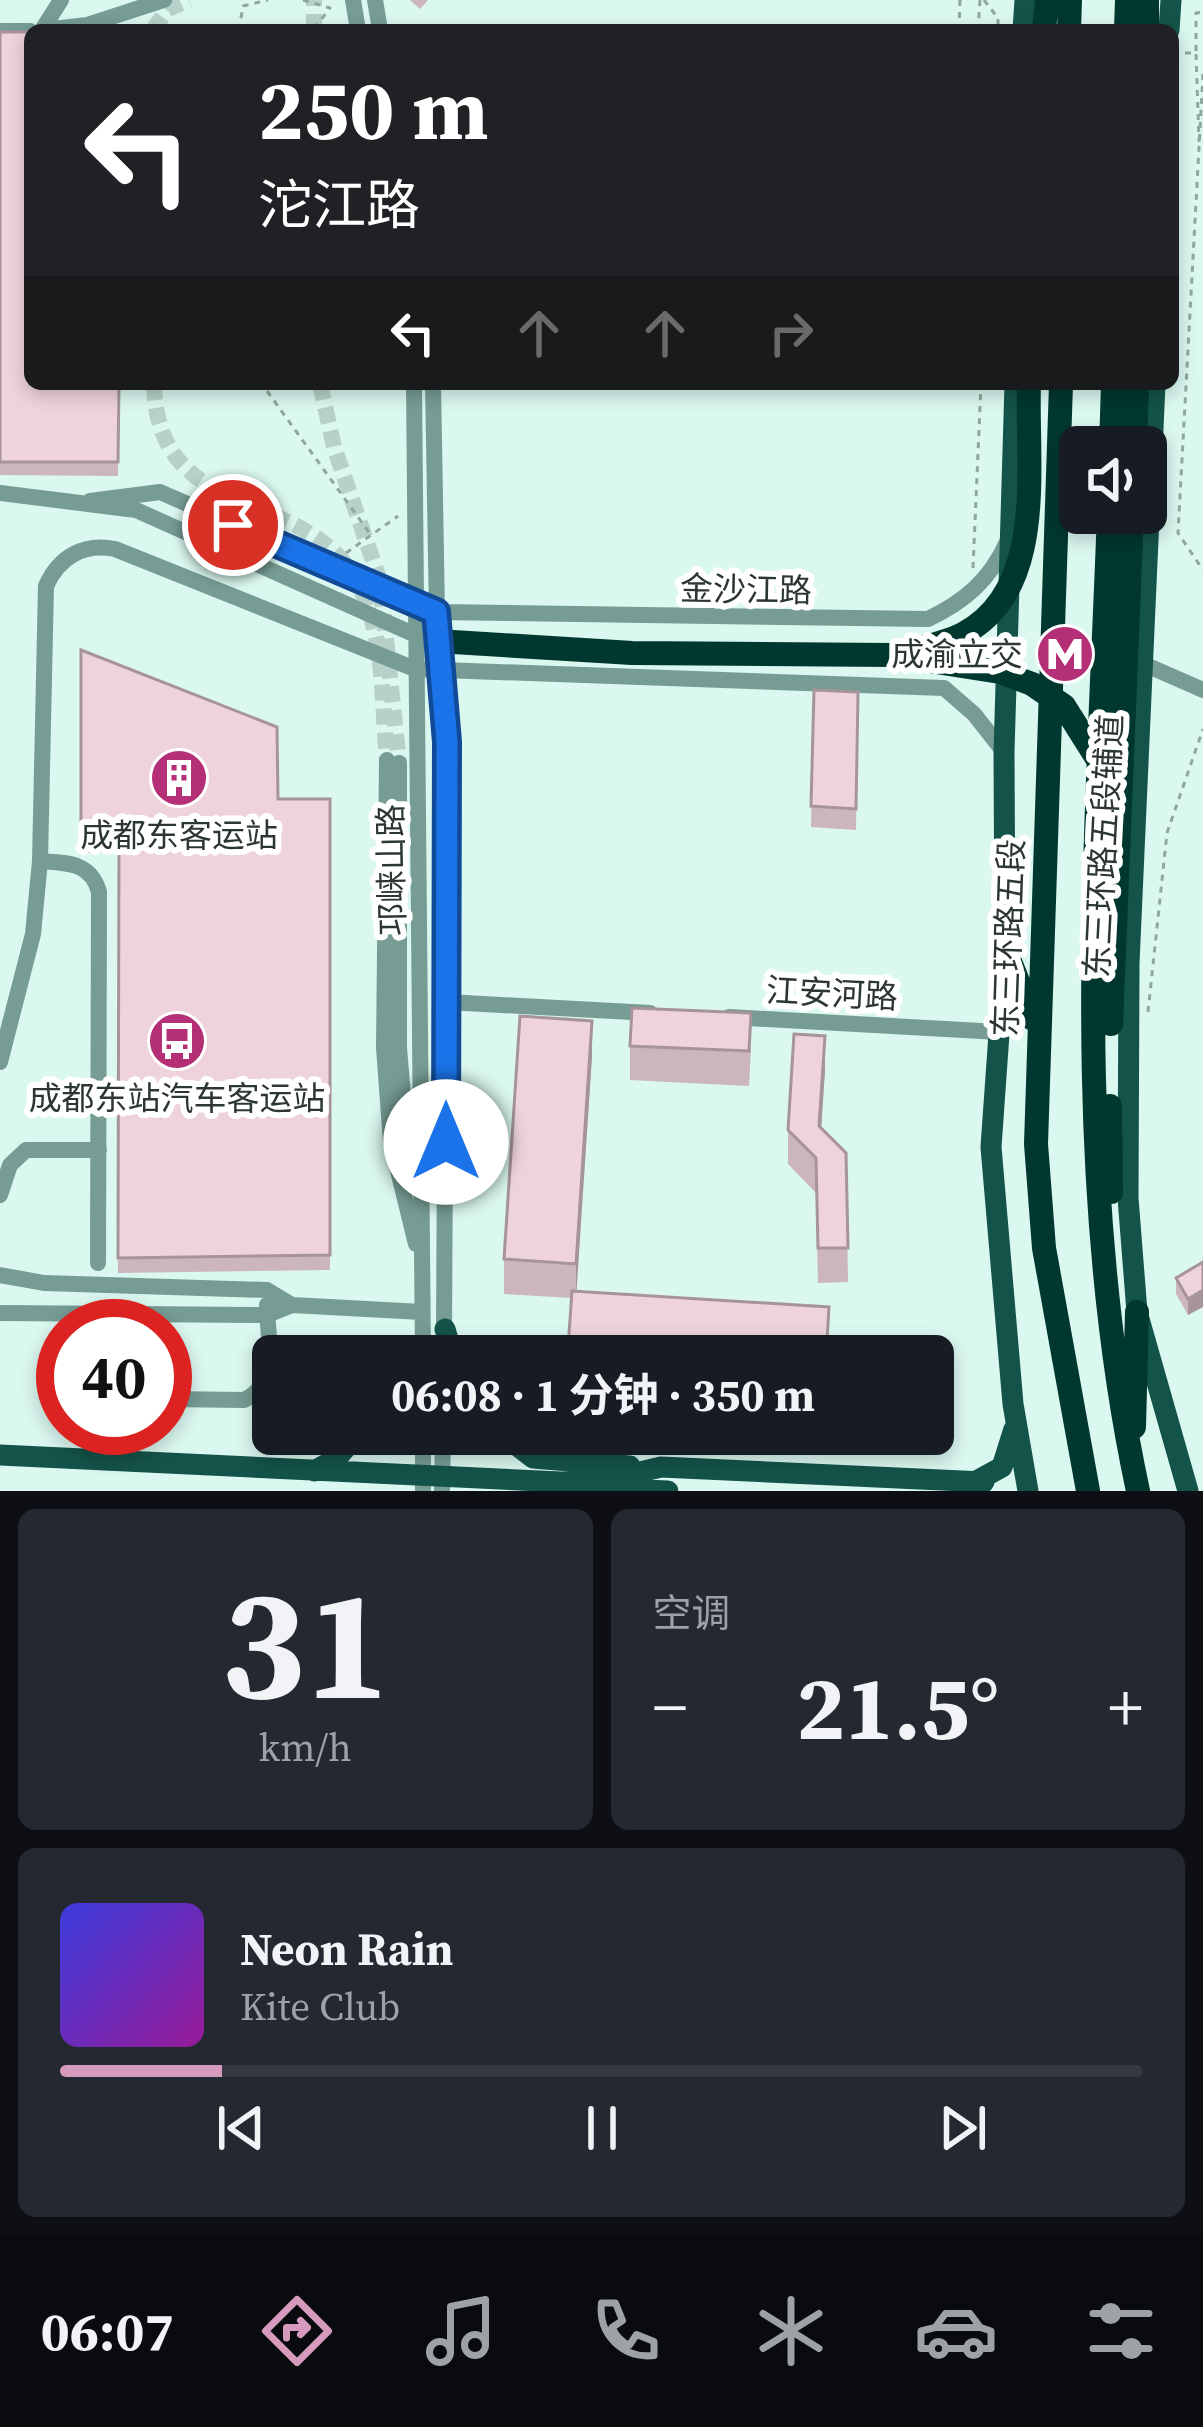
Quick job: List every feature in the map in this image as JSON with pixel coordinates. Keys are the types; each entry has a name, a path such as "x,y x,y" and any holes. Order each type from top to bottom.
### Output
{"highway":[{"path":"1029,20 1047,0"},
{"path":"891,655 965,633 983,620 1015,580 1024,530 1029,390"},
{"name":"东三环路五段","path":"1060,390 1036,1144 1044,1248 1088,1491"},
{"path":"1112,426 1113,390"},
{"path":"1136,426 1137,390"},
{"path":"1108,534 1094,1149 1104,1298 1139,1465 1150,1491"},
{"path":"1131,534 1109,1083 1112,1265 1139,1465"},
{"path":"426,639 632,653 891,655 1000,672 1032,684 1064,706 1083,734 1117,807"},
{"path":"1005,949 1038,1029"},
{"path":"1137,1312 1138,1491"}],"main road":[{"name":"东三环路五段","path":"1016,390 1004,752 1005,949 992,1147 1013,1404 1028,1491"},
{"name":"东三环路五段辅道","path":"1137,1312 1128,1198 1129,963 1146,665 1154,390"},
{"path":"1137,1312 1188,1491"},
{"path":"445,1329 446,1335"},
{"path":"941,1491 984,1482 1002,1467 1014,1437 1013,1404"},
{"path":"0,1455 314,1471 432,1483 598,1482 661,1467"},
{"path":"314,1471 340,1455"},
{"path":"529,1455 661,1467 984,1482"},
{"path":"0,1469 100,1465 664,1491"}],"street":[{"path":"90,24 164,0"},
{"path":"1007,0 1029,20"},
{"name":"邛崃山路","path":"414,390 415,607 438,671 447,742 445,1329"},
{"name":"邛崃山路","path":"423,1335 415,669 436,612 433,390"},
{"path":"2,493 136,510 426,639"},
{"name":"金沙江路","path":"90,501 160,493 415,607 436,612 928,620 972,591 999,559 1012,530"},
{"path":"0,1062 33,934 40,861 46,586 54,568 82,550 115,549 415,669 944,688 974,714 1004,752"},
{"path":"1146,665 1203,690"},
{"path":"393,762 384,1048 391,1142 422,1268"},
{"path":"40,861 91,872 99,892 98,1262"},
{"path":"447,1002 677,1015"},
{"name":"江安河路","path":"700,1016 999,1032"},
{"path":"0,1195 10,1165 26,1150 99,1150"},
{"path":"0,1275 44,1283 267,1290 292,1305"},
{"path":"192,1399 244,1400 268,1377 267,1290"},
{"path":"0,1312 267,1316 292,1305 422,1312"},
{"path":"114,1455 114,1460"}],"path":[{"path":"240,24 243,6 268,0"},
{"path":"303,0 330,8 318,24"},
{"path":"982,0 998,24"},
{"path":"1199,142 1195,134 1200,13"},
{"path":"1179,53 1196,53"},
{"path":"1203,74 1178,533 1203,570"},
{"path":"972,591 980,390"},
{"path":"267,391 370,535"},
{"path":"346,553 399,515"},
{"path":"1145,1030 1167,833 1203,729"}],"building":[{"path":"0,32 24,32 24,390 119,390 118,462 0,462"},
{"path":"81,650 277,727 278,799 330,799 330,1255 118,1258 119,838 81,838"},
{"path":"814,690 858,692 856,809 811,806"},
{"path":"632,1008 751,1013 749,1051 630,1046"},
{"path":"520,1016 592,1021 576,1264 504,1259"},
{"path":"794,1034 825,1036 819,1126 846,1153 848,1248 818,1248 816,1158 788,1130"},
{"path":"1203,1262 1203,1290 1188,1299 1176,1278"},
{"path":"572,1291 829,1307 827,1335 569,1335"}],"tunnel":[{"path":"157,24 168,9 189,0"},
{"path":"314,0 314,24"},
{"path":"155,390 161,428 178,459 202,481 325,544 350,570 376,637 387,760"},
{"path":"321,390 334,447 380,581 399,763"}],"place":[{"name":"成渝立交","path":"1065,654"},
{"name":"成都东客运站","path":"179,778"},
{"name":"成都东站汽车客运站","path":"177,1041"}],"route":[{"path":"233,525 415,607 436,612 447,742 446,1142"}]}
